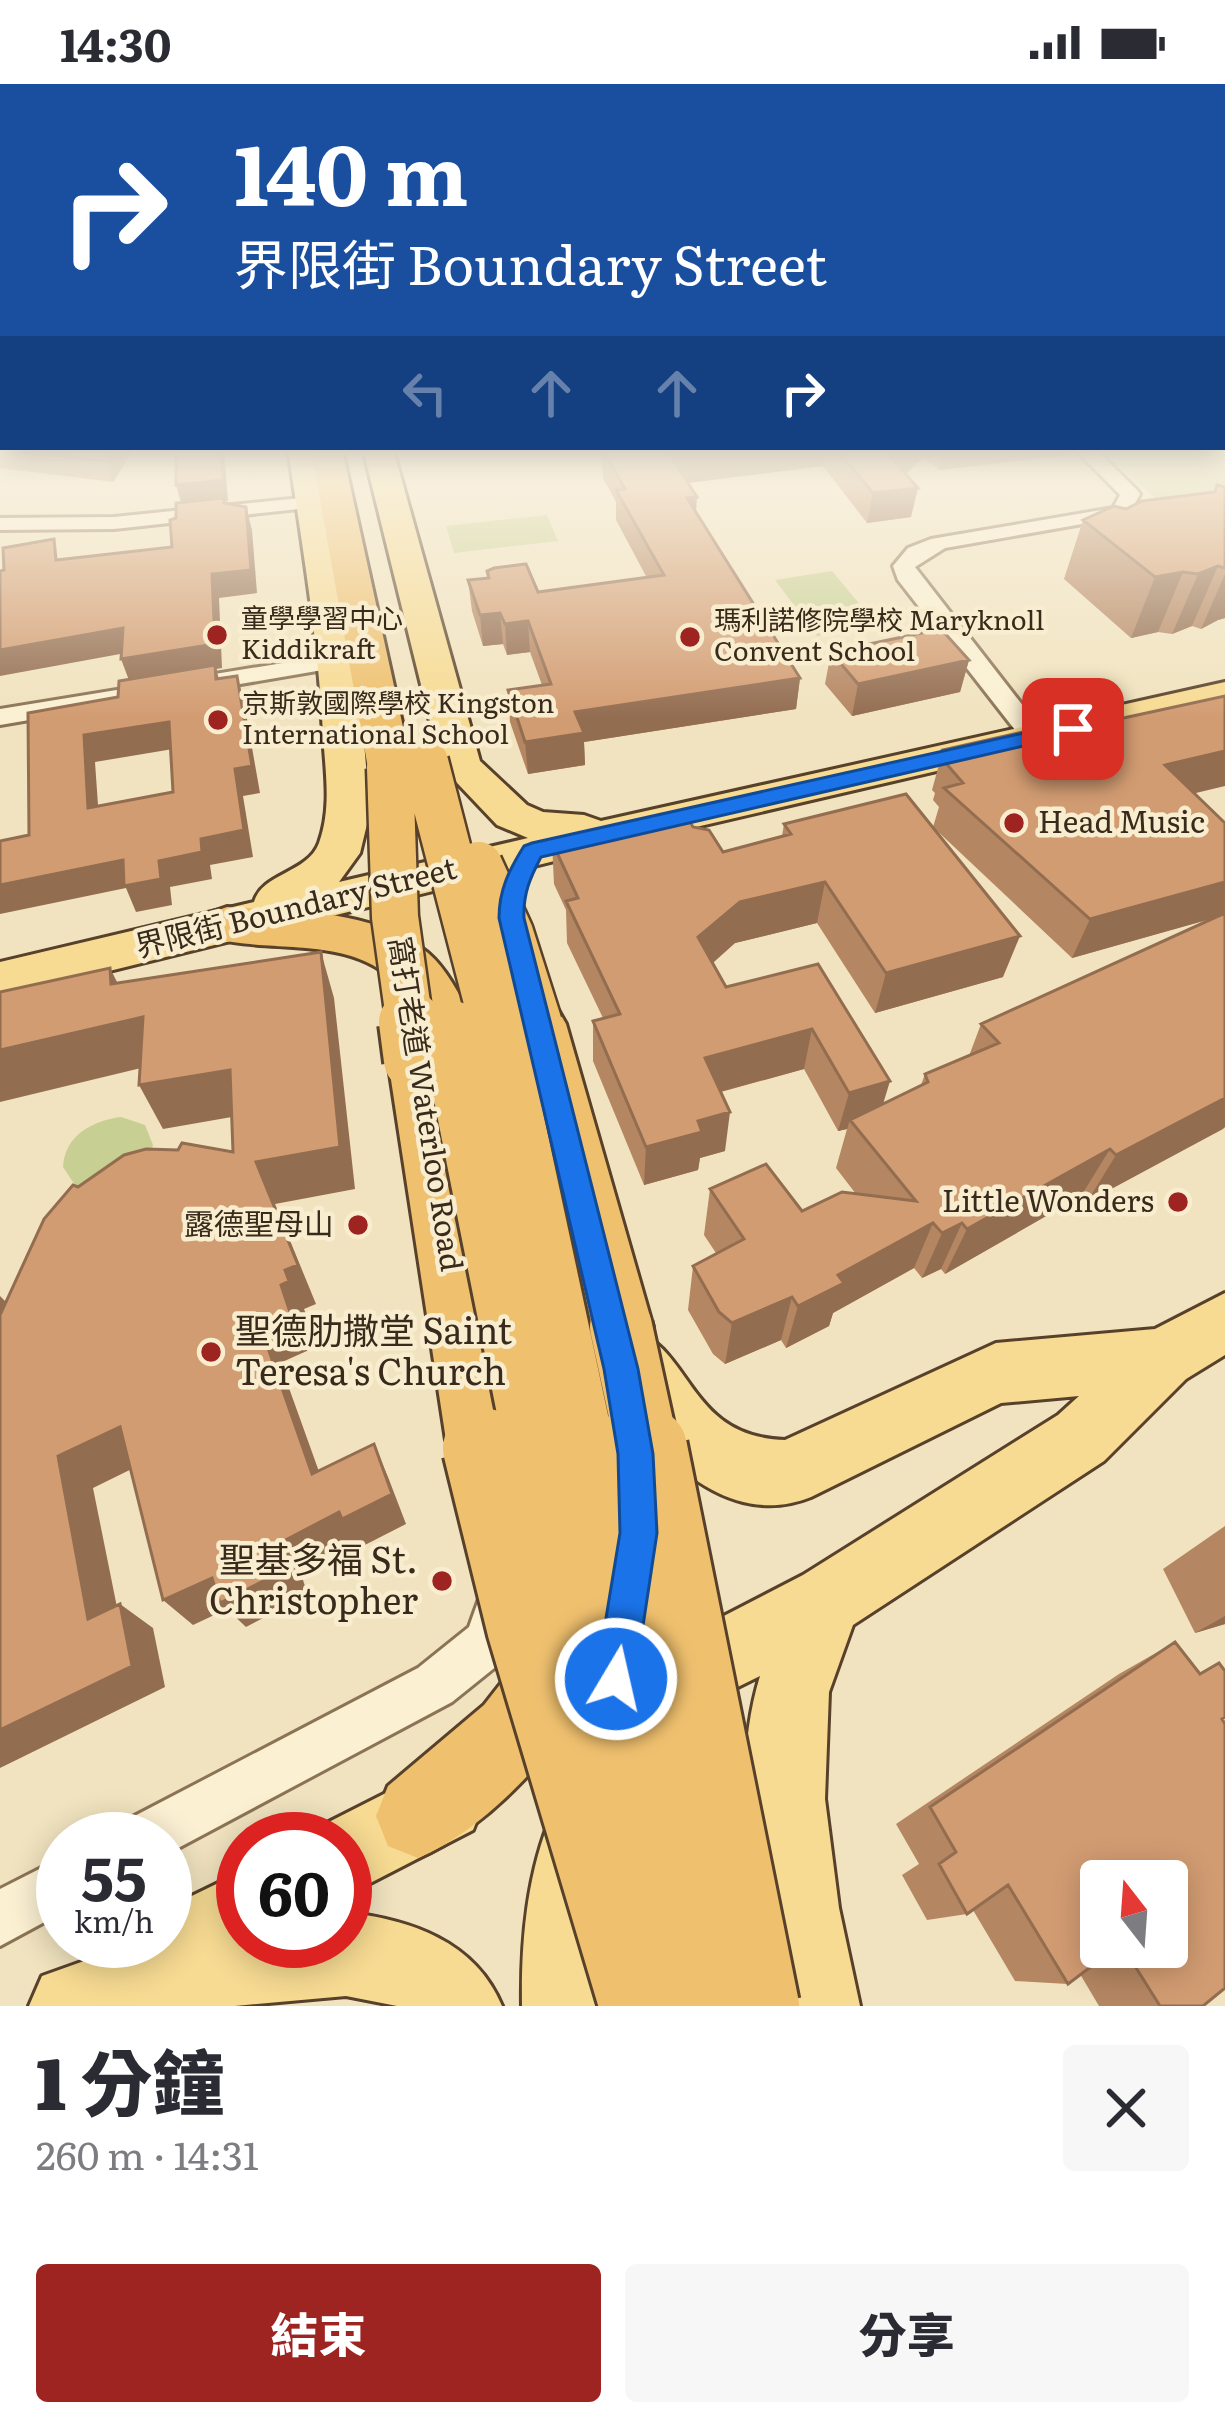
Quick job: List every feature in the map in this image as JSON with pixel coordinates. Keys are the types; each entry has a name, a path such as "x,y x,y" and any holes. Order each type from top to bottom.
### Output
{"highway":[{"name":"窩打老道 Waterloo Road","path":"350,539 387,746 395,917 481,1440 510,1567 640,2006"},
{"path":"363,539 526,980 551,1067 626,1349 759,2006"},
{"path":"418,1816 512,1733 548,1690 569,1656 583,1618 596,1545 580,1414 497,1042 443,764"},
{"path":"227,925 356,940 402,959 434,996 452,1031 532,1438 559,1535 713,2006"}],"main road":[{"path":"227,925 323,872 346,831 337,539"},
{"name":"界限街 Boundary Street","path":"0,980 532,851 1225,693"},
{"path":"348,788 369,802 416,800 460,782 443,764"},
{"path":"443,764 536,826 627,829"},
{"path":"532,851 511,895 511,918 630,1408 639,1512 610,1716 563,1941 565,2006"},
{"path":"606,1313 660,1403 724,1462 765,1475 788,1473 996,1373 1164,1358"},
{"path":"372,1841 828,1600 1082,1438 1164,1358 1225,1322"},
{"path":"817,2006 788,1842 786,1762 794,1682 808,1628 828,1600"},
{"path":"72,2006 216,1927"},
{"path":"72,2006 195,1971 256,1958 311,1955 375,1959 424,1974 459,2006"}],"street":[{"path":"963,539 914,551 904,566 906,575 1035,738"},
{"path":"0,717 338,661"},
{"name":"窩打老道 Waterloo Road","path":"192,1813 435,1685 486,1644 496,1628 500,1603 474,1490 408,1093"},
{"path":"0,1919 36,1898"}],"green space":[{"path":"450,539 558,541 454,553"},
{"path":"832,571 877,625 817,636 775,580"},
{"path":"121,1117 145,1125 153,1145 150,1157 88,1190 75,1185 63,1167 69,1146 90,1126"}],"building":[{"path":"54,539 56,560 172,547 171,539 249,539 251,570 212,574 215,644 121,659 123,628 0,650 3,548"},
{"path":"643,539 713,539 800,678 575,712 584,733 525,742 508,690 551,684 528,621 505,624 500,613 480,615 468,580 489,578 487,571 494,568 526,564 538,592 664,575"},
{"path":"1107,539 1225,539 1225,568 1155,577"},
{"path":"941,629 969,660 858,684 831,652"},
{"path":"215,665 216,679 237,676 252,766 235,769 244,830 201,839 202,852 159,861 161,879 124,886 123,860 0,885 0,841 29,835 28,713 118,697 119,681","holes":["169,722 173,792 88,808 84,735"]},
{"path":"1225,696 1225,751 1165,765 1225,823 1225,882 1090,919 944,788 963,783 944,761 950,759 943,750 1106,713 1114,720"},
{"path":"906,794 1020,936 886,973 825,882 740,902 698,937 726,987 818,964 890,1081 849,1093 812,1029 705,1058 730,1112 698,1121 702,1132 646,1147 593,1021 620,1014 566,901 578,898 552,842 683,810 693,827 709,830 723,852 791,834 784,824"},
{"path":"1225,913 1225,1098 1116,1155 1110,1149 967,1229 962,1223 942,1233 933,1223 838,1275 844,1283 798,1306 792,1297 732,1323 719,1312 693,1266 744,1239 710,1189 766,1164 802,1211 842,1192 916,1201 850,1120 928,1082 925,1074 999,1043 981,1024"},
{"path":"321,952 340,1147 256,1162 298,1265 285,1270 289,1281 281,1285 290,1312 260,1325 312,1474 374,1444 392,1494 342,1519 339,1512 278,1544 287,1569 220,1603 212,1578 163,1600 120,1427 58,1456 88,1619 120,1604 132,1666 0,1730 0,1315 44,1219 73,1185 78,1187 124,1155 146,1149 178,1150 182,1143 233,1152 230,1070 139,1085 143,1017 0,1050 0,992 110,968 111,984"},
{"path":"1175,1642 1200,1674 1219,1663 1225,1671 1225,1988 1203,2006 1160,2006 1136,1968 1188,1968 1188,1860 1080,1860 1080,1968 1089,1968 1068,1984 1008,1885 967,1914 939,1864 956,1852 930,1807"}],"place":[{"name":"童學學習中心 Kiddikraft","path":"217,635"},
{"name":"瑪利諾修院學校 Maryknoll Convent School","path":"690,637"},
{"name":"京斯敦國際學校 Kingston International School","path":"218,720"},
{"name":"Head Music","path":"1014,823"},
{"name":"Little Wonders","path":"1178,1202"},
{"name":"露德聖母山","path":"358,1225"},
{"name":"聖德肋撒堂 Saint Teresa's Church","path":"211,1352"},
{"name":"聖基多福 St. Christopher","path":"442,1581"}],"route":[{"path":"616,1679 638,1533 636,1454 621,1369 511,918 511,895 523,868 532,851 1073,729"}]}
